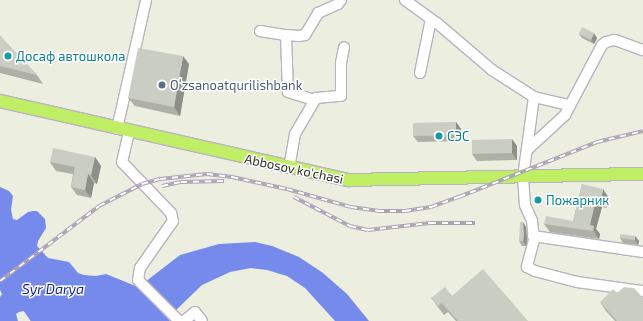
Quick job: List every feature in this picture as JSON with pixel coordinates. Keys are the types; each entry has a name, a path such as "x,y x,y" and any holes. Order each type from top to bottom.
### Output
{"main road":[{"name":"Abbosov ko'chasi","path":"0,101 289,168 348,180 643,174"}],"street":[{"path":"146,0 123,130 122,162 171,213 173,221 140,268 138,280 179,320 184,321 194,312 202,321"},
{"path":"260,31 286,35 305,35 318,13 338,4 341,0"},
{"path":"405,0 431,19 492,70 534,97 570,105"},
{"path":"420,73 431,19"},
{"path":"286,35 288,92 314,100"},
{"path":"527,150 565,114 597,52 606,42 615,40 643,50"},
{"path":"289,168 295,134 314,100 316,98 341,96 341,63 344,47"},
{"path":"534,97 523,177 525,205 532,221 534,240 527,267 535,272 577,282 643,291"},
{"path":"533,236 643,252"}],"water":[{"name":"Syr Darya","path":"0,187 9,191 13,196 11,210 13,219 17,220 28,212 37,211 45,219 46,228 38,241 37,246 48,258 69,262 78,273 84,275 96,276 106,274 138,287 170,321 43,321 37,314 29,310 16,314 18,321 0,321 0,297 2,294 0,290"},
{"path":"255,242 272,246 299,257 323,273 347,294 369,321 335,321 305,288 287,276 267,270 251,268 230,272 202,285 174,312 145,282 180,255 219,244"}],"building":[{"path":"582,27 594,33 591,40 579,34"},
{"name":"Досаф автошкола","path":"0,36 37,75 0,66"},
{"name":"Oʻzsanoatqurilishbank","path":"138,48 183,56 174,107 128,98"},
{"path":"456,122 456,135 413,136 413,123"},
{"path":"512,139 512,153 472,154 472,140"},
{"path":"53,148 95,157 91,175 88,174 85,190 71,187 75,167 50,162"},
{"path":"582,184 603,189 601,200 596,199 590,225 594,226 593,231 544,224 546,216 573,221"},
{"path":"520,222 523,222 523,241 519,241"},
{"path":"620,234 635,236 635,240 620,238"},
{"path":"483,269 528,321 458,321 442,303 438,306 431,298 445,287 452,296"},
{"path":"624,287 634,288 643,298 643,321 617,321 600,302 613,289 617,293"}],"waterway":[{"name":"Syr Darya","path":"0,272 11,282 38,321"}],"railway":[{"path":"0,281 99,206 142,184 160,179 207,174 232,177 287,189 351,207 378,211 405,211 431,207 597,142 643,131"},
{"path":"162,186 181,182 224,181"},
{"path":"294,197 350,226 368,230 430,223 475,223"}],"place":[{"name":"Досаф автошкола","path":"8,56"},
{"name":"Oʻzsanoatqurilishbank","path":"162,85"},
{"name":"СЭС","path":"439,136"},
{"name":"Пожарник","path":"538,200"}]}
